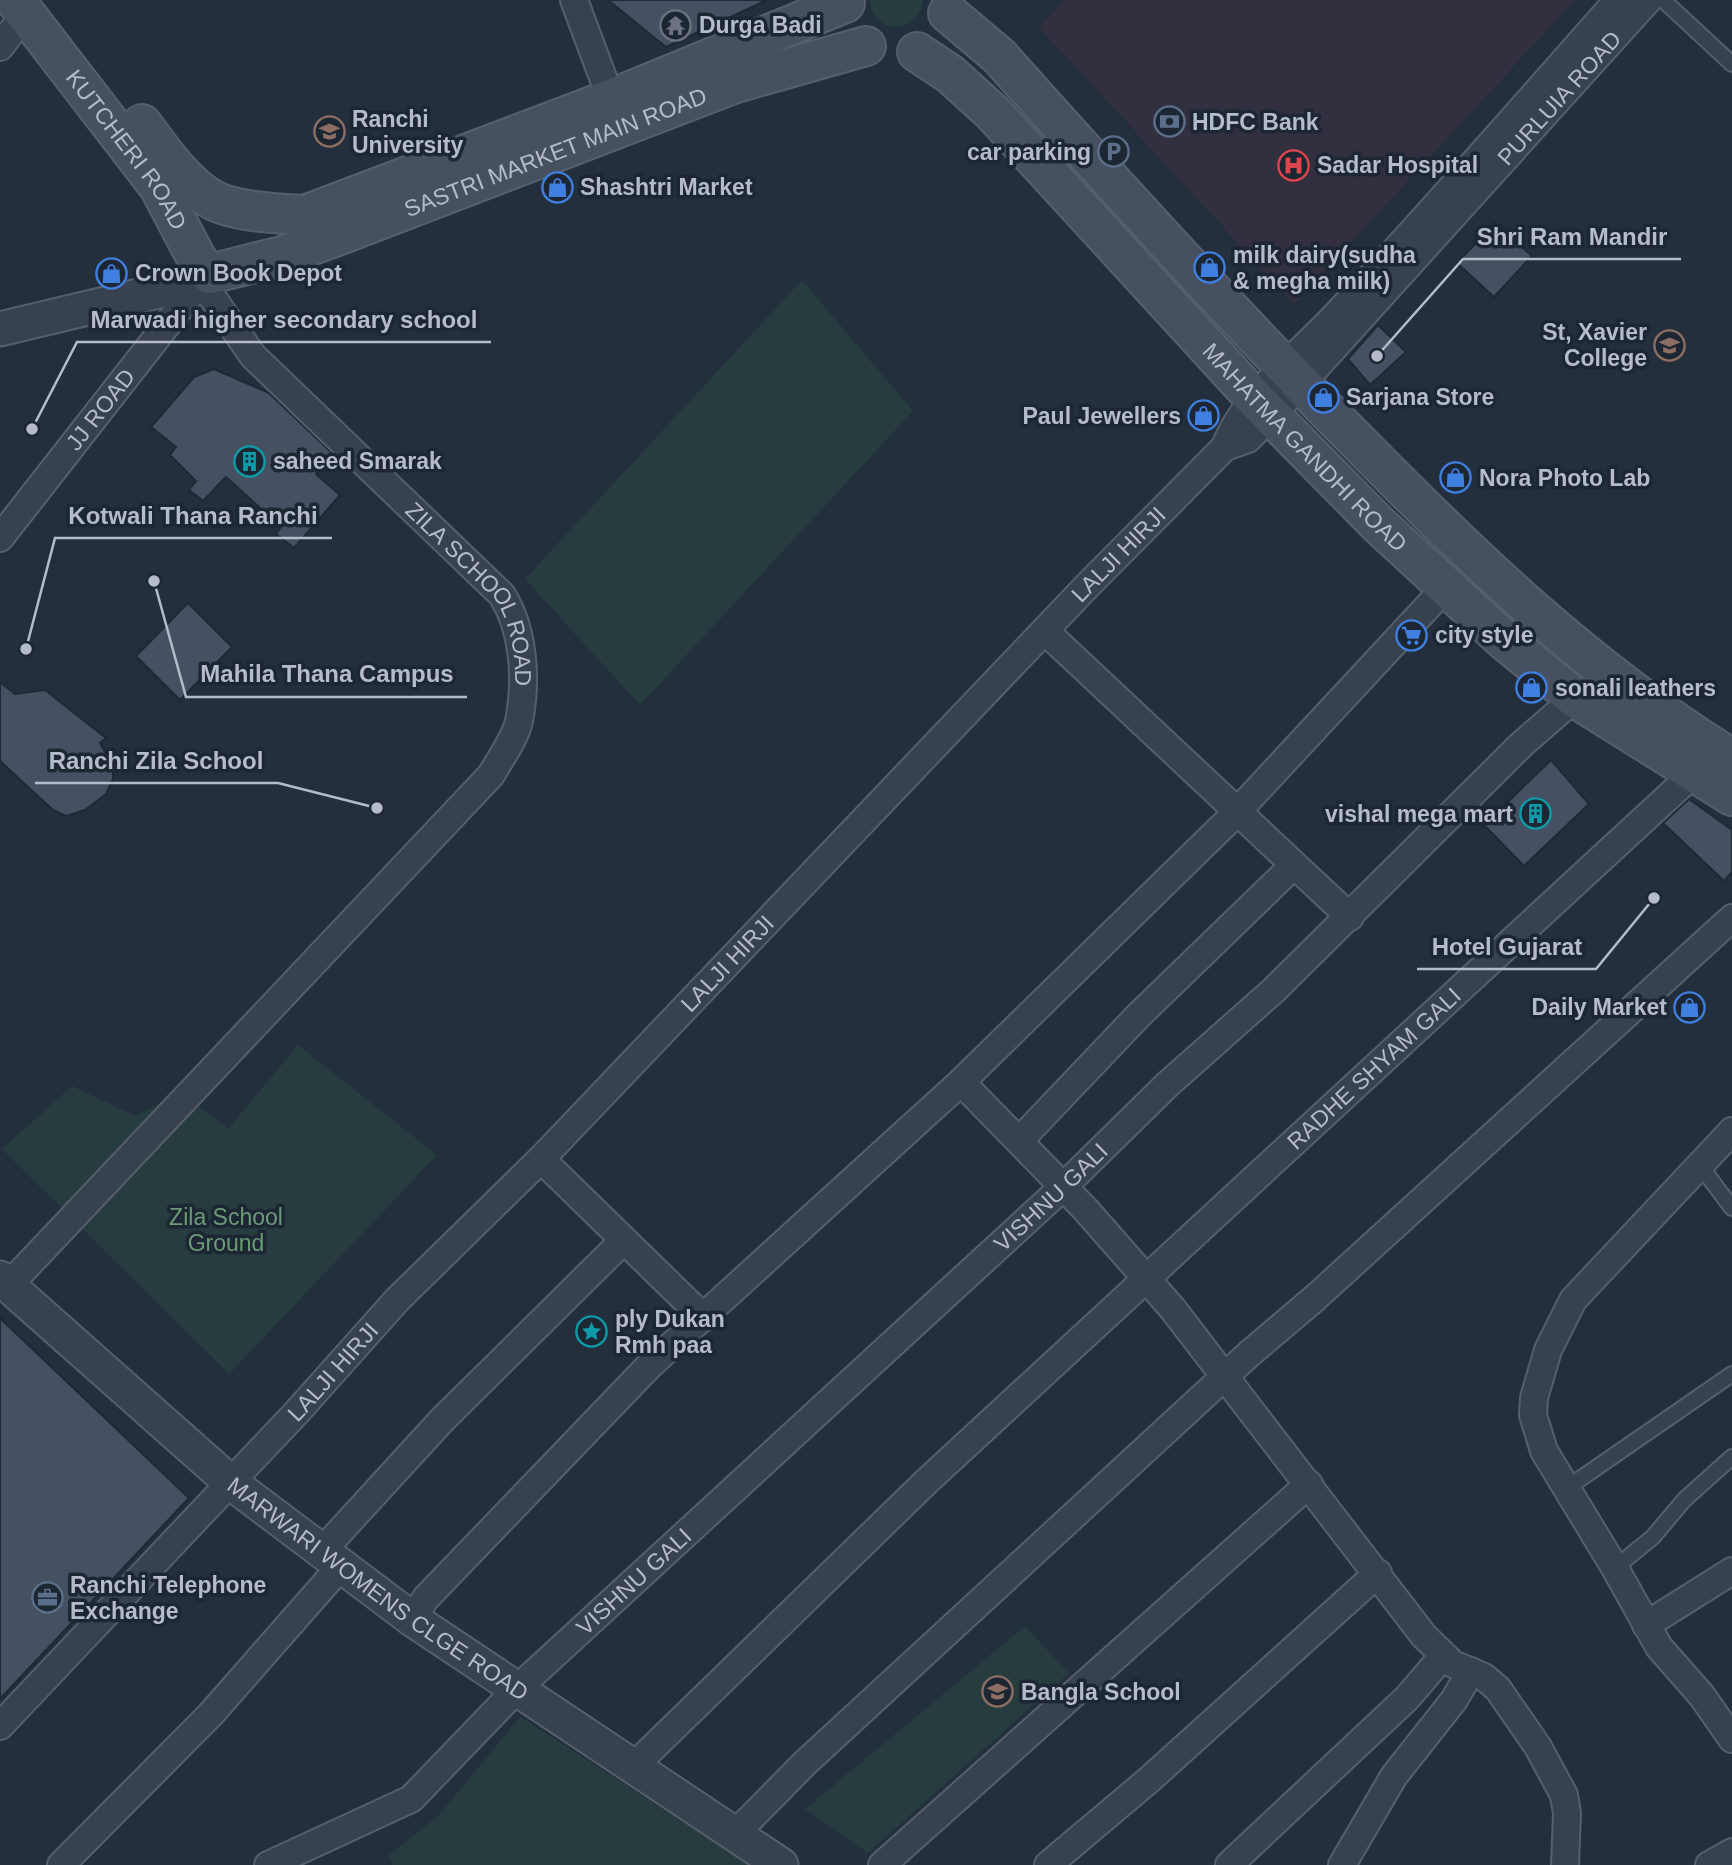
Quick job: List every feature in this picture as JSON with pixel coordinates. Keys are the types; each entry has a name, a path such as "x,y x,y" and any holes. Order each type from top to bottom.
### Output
{"main road":[{"path":"29,4 166,155 214,201 277,214 306,215 611,99 845,1 847,19 866,46 882,54 899,56 917,52 932,43 943,29 949,6"},
{"name":"KUTCHERI ROAD","path":"29,4 159,187 204,276"},
{"name":"MAHATMA GANDHI ROAD","path":"949,6 999,56 1293,376 1442,527 1557,634 1649,706 1732,759"},
{"name":"SASTRI MARKET MAIN ROAD","path":"204,276 246,267 340,235 736,83 866,46"},
{"name":"MAHATMA GANDHI ROAD","path":"917,52 950,74 993,113 1263,407 1378,524 1505,641 1576,698 1732,796"}],"street":[{"path":"574,0 611,99"},
{"name":"PURLUIA ROAD","path":"1293,376 1618,0"},
{"name":"PURLUIA ROAD","path":"1293,376 1648,0"},
{"path":"0,47 29,4"},
{"path":"0,329 204,276"},
{"name":"JJ ROAD","path":"0,538 204,276"},
{"name":"ZILA SCHOOL ROAD","path":"4,1282 491,775 518,723 523,670 514,613 502,595 253,356 204,276"},
{"name":"LALJI HIRJI","path":"0,1726 397,1300 541,1159 1045,631 1225,447 1248,439 1263,407 1293,376"},
{"path":"412,1619 426,1598 649,1366 961,1082 1237,813 1446,587"},
{"path":"1045,631 1350,917"},
{"name":"VISHNU GALI","path":"268,1865 411,1799 518,1688 1064,1186 1168,1084 1350,917 1522,744 1576,698"},
{"name":"RADHE SHYAM GALI","path":"634,1766 927,1481 1082,1336 1148,1280 1197,1230 1241,1193 1451,995 1694,773"},
{"path":"1020,1140 1139,1015 1294,865"},
{"path":"735,1834 805,1763 1732,918"},
{"path":"961,1082 1064,1186 1148,1280 1378,1573 1413,1623 1443,1656 1453,1664 1484,1677 1507,1699 1556,1777 1567,1813 1565,1865"},
{"path":"1732,1131 1589,1280 1559,1323 1534,1398 1533,1415 1544,1451 1646,1625 1664,1654 1702,1696 1732,1739"},
{"path":"541,1159 704,1318"},
{"path":"61,1865 211,1714 442,1420 623,1241"},
{"name":"MARWARI WOMENS CLGE ROAD","path":"4,1282 230,1482 412,1619 781,1865"},
{"path":"882,1865 1309,1484"},
{"path":"1646,1625 1732,1571"},
{"path":"1048,1865 1228,1710 1378,1573"},
{"path":"1229,1865 1407,1698 1443,1656"},
{"path":"1342,1865 1394,1776 1454,1700 1471,1671"},
{"path":"1709,1865 1732,1852"}],"lane":[{"path":"1663,0 1732,64"},
{"path":"1699,1164 1732,1208"},
{"path":"1567,1488 1732,1374"},
{"path":"1615,1568 1653,1536 1684,1500 1732,1457"}],"shaded area":[{"name":"Sadar Hospital","path":"1065,0 1575,0 1294,304 1039,27"}],"green space":[{"path":"870,0 923,0 920,12 914,20 896,27 878,20 872,12"},
{"path":"802,280 913,411 640,705 525,579"},
{"name":"Zila School Ground","path":"298,1045 437,1155 229,1374 2,1149 72,1086 135,1116 181,1092 228,1129"},
{"path":"1025,1626 1069,1673 868,1853 805,1809"},
{"path":"520,1717 749,1865 392,1865 389,1855 438,1816"}],"building":[{"name":"Durga Badi","path":"608,0 767,0 666,47"},
{"path":"1495,223 1532,256 1494,297 1457,263"},
{"path":"1378,325 1406,352 1370,385 1348,359"},
{"name":"saheed Smarak","path":"214,369 269,393 332,453 316,474 340,495 294,548 276,534 281,527 226,477 203,501 189,490 196,481 170,455 176,447 151,427 194,377"},
{"path":"188,603 232,647 180,700 136,656"},
{"path":"0,682 15,694 45,690 106,738 100,743 113,766 113,779 106,794 85,810 66,816 53,810 0,761"},
{"name":"vishal mega mart","path":"1551,760 1589,804 1524,866 1484,825"},
{"path":"1689,799 1732,830 1732,872 1724,881 1663,823"},
{"name":"Ranchi Telephone Exchange","path":"0,1318 189,1498 0,1699"}],"place":[{"name":"Durga Badi","path":"676,25"},
{"name":"HDFC Bank","path":"1169,122"},
{"name":"Ranchi University","path":"329,132"},
{"name":"car parking","path":"1114,152"},
{"name":"Sadar Hospital","path":"1294,165"},
{"name":"Shashtri Market","path":"557,187"},
{"name":"milk dairy(sudha & megha milk)","path":"1210,268"},
{"name":"Crown Book Depot","path":"112,273"},
{"name":"St, Xavier College","path":"1670,345"},
{"name":"Shri Ram Mandir","path":"1377,356"},
{"name":"Sarjana Store","path":"1323,397"},
{"name":"Paul Jewellers","path":"1204,416"},
{"name":"Marwadi higher secondary school","path":"32,429"},
{"name":"saheed Smarak","path":"250,461"},
{"name":"Nora Photo Lab","path":"1456,478"},
{"name":"Mahila Thana Campus","path":"154,581"},
{"name":"city style","path":"1412,635"},
{"name":"Kotwali Thana Ranchi","path":"26,649"},
{"name":"sonali leathers","path":"1532,688"},
{"name":"Ranchi Zila School","path":"377,808"},
{"name":"vishal mega mart","path":"1536,814"},
{"name":"Hotel Gujarat","path":"1654,898"},
{"name":"Daily Market","path":"1690,1007"},
{"name":"ply Dukan Rmh paa","path":"592,1332"},
{"name":"Ranchi Telephone Exchange","path":"47,1598"},
{"name":"Bangla School","path":"998,1692"}]}
